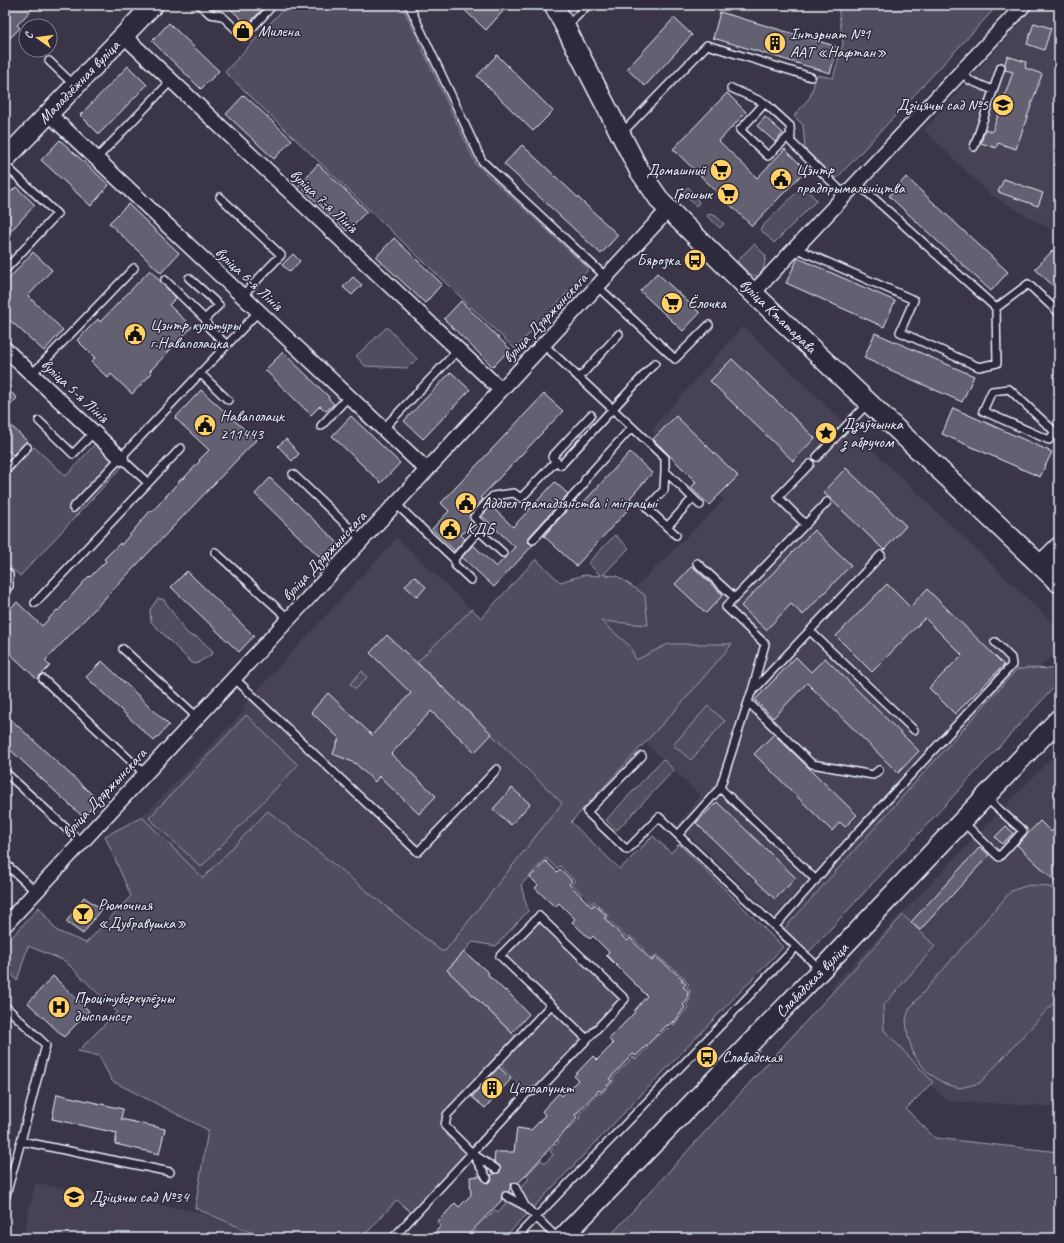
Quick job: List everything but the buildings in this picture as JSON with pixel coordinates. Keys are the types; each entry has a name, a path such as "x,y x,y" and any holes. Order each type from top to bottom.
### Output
{"street":[{"name":"Маладзёжная вуліца","path":"5,159 153,5"},
{"name":"вуліца Ктатарава","path":"554,5 639,170 661,202 753,293 1041,565 1059,584"},
{"path":"753,293 1024,5"},
{"name":"вуліца 7-я Лінія","path":"124,36 501,390"},
{"name":"вуліца 6-я Лінія","path":"48,113 427,470"},
{"name":"вуліца Дзяржынскага","path":"5,925 668,210"},
{"name":"вуліца 5-я Лінія","path":"5,349 121,458"},
{"path":"1041,565 1059,547"},
{"name":"Слабадская вуліца","path":"562,1238 821,970 1059,719"}],"lane":[{"path":"200,5 210,14 222,16 244,37 273,5"},
{"path":"409,5 482,161 602,282 675,359 708,325"},
{"path":"566,27 588,5"},
{"path":"621,134 707,46 811,77"},
{"path":"49,61 75,86"},
{"path":"974,146 1000,67"},
{"path":"962,71 969,80 993,90"},
{"path":"96,159 171,81"},
{"path":"731,88 765,103 790,126 791,142 845,195"},
{"path":"765,103 740,130 768,156 791,134"},
{"path":"5,165 57,214 5,270"},
{"path":"795,248 914,300 900,332 979,367 997,363 996,308 857,183"},
{"path":"220,197 281,255 242,296"},
{"path":"32,374 134,268"},
{"path":"189,278 219,305 205,319"},
{"path":"165,280 205,319 210,328 227,345"},
{"path":"996,308 1028,284 1059,314"},
{"path":"73,508 259,312"},
{"path":"579,378 619,334"},
{"path":"543,344 665,458 664,490 647,508 676,535"},
{"path":"383,429 458,350"},
{"path":"592,415 552,457 561,465 655,363"},
{"path":"200,374 228,400"},
{"path":"1009,389 1058,432 1049,440 983,411 992,390 1009,389"},
{"path":"322,426 349,396"},
{"path":"817,457 868,403"},
{"path":"39,421 74,454 94,432"},
{"path":"533,540 583,486 586,478 632,427"},
{"path":"5,470 27,447"},
{"path":"35,603 181,448"},
{"path":"121,458 148,483"},
{"path":"454,559 484,526 474,517 493,496 514,493 520,498 556,461"},
{"path":"806,525 778,497 810,464"},
{"path":"665,471 700,505"},
{"path":"293,474 362,540"},
{"path":"667,526 693,498"},
{"path":"678,835 720,788 749,703 765,644 726,607 827,502"},
{"path":"396,504 454,559 455,565 471,580"},
{"path":"479,531 503,553"},
{"path":"215,552 289,619"},
{"path":"751,693 881,555"},
{"path":"697,563 735,598"},
{"path":"5,571 9,574 9,586 5,590"},
{"path":"810,631 914,730"},
{"path":"775,926 855,835 1012,665 1011,658 995,642"},
{"path":"124,650 197,718"},
{"path":"234,678 418,852 497,769"},
{"path":"43,679 145,774"},
{"path":"749,703 812,764 873,775 879,770"},
{"path":"642,756 587,812 627,850 659,817 821,970"},
{"path":"5,772 81,842"},
{"path":"720,788 816,880"},
{"path":"962,821 999,857 1023,831 985,797"},
{"path":"5,863 36,892"},
{"path":"392,1238 526,1093 540,1090 625,999 538,916 500,956 587,1039"},
{"path":"516,1238 796,947"},
{"path":"496,1169 472,1152 445,1126 447,1115 551,1004"},
{"path":"5,1006 46,1045 5,1199"},
{"path":"21,1141 170,1172"},
{"path":"472,1152 488,1178"},
{"path":"514,1187 525,1206 557,1238"},
{"path":"506,1196 525,1206"}],"shaded area":[{"path":"287,5 402,5 476,164 589,269 515,349 225,72"},
{"path":"838,5 998,5 836,179 805,149 803,125 794,116 810,97 817,75 833,78 843,44"},
{"name":"Дзіцячы сад №5","path":"1036,5 1045,5 1059,22 1059,234 991,195 924,130"},
{"path":"803,186 817,200 774,243 760,229"},
{"path":"688,187 696,196 699,203 696,206 683,192"},
{"path":"709,214 716,216 724,224 720,228 707,216"},
{"path":"754,244 766,256 762,276 758,277 745,270 737,261"},
{"path":"743,326 1059,629 1059,649 901,801 784,925 678,825 700,796 626,723 445,951 441,951 268,811 203,878 142,817 246,709 243,706 397,538 481,618 536,559 601,621 724,500 651,430"},
{"path":"387,327 417,359 407,368 365,366 356,356"},
{"path":"96,443 122,467 20,576 5,562 5,516 9,512 5,497 5,478 34,447 66,476"},
{"path":"615,535 629,548 603,575 617,576 645,595 648,625 601,621 630,646 636,660 668,644 732,644 681,704 571,822 620,869 653,836 671,853 679,844 783,947 504,1238 468,1238 476,1230 473,1227 483,1217 486,1219 495,1210 498,1212 506,1203 504,1200 518,1186 520,1188 529,1179 526,1176 541,1160 545,1163 553,1155 550,1151 559,1142 555,1138 566,1128 568,1130 580,1118 578,1115 599,1093 601,1094 614,1081 612,1079 633,1057 636,1059 648,1047 646,1044 655,1034 658,1036 667,1028 668,1029 673,1024 674,1025 688,1007 686,1005 689,1001 690,990 686,987 689,984 684,980 685,978 656,955 650,961 641,952 644,949 630,936 627,938 607,918 609,916 594,901 592,904 572,884 575,881 560,866 557,869 546,858 521,885 528,911 496,946 473,942 447,970 518,1039 551,1004 500,956 539,916 625,999 540,1089 527,1093 497,1062 447,1115 445,1126 472,1153 414,1215 397,1200 362,1238 264,1238 195,1208 208,1130 112,1081 99,1056 78,1051 117,1012 65,961 28,946 17,981 5,964 5,945 39,907 57,931 86,943 131,896 105,836 142,817 203,878 268,811 441,951 445,951 562,803 417,662 472,609 481,618 536,559 560,582 584,575 601,576 588,563"},
{"path":"158,598 164,600 186,632 191,636 197,637 213,651 212,654 196,664 192,663 151,622 150,610"},
{"path":"1027,668 1059,669 1059,682 809,952 784,929 1016,670"},
{"path":"362,671 367,677 356,689 350,684"},
{"path":"708,706 725,721 691,760 673,745"},
{"path":"246,715 298,765 201,867 149,818"},
{"path":"1059,750 1059,1107 947,1101 830,988"},
{"path":"663,759 674,770 617,830 606,820"},
{"path":"1029,885 1046,886 1059,891 1059,997 980,1083 960,1088 945,1084 927,1072 914,1055 908,1037 906,1020 909,1009 1011,891"},
{"path":"903,915 935,946 883,1006 884,1030 933,1082 906,1109 935,1138 1059,1152 1059,1238 608,1238"},
{"name":"Дзіцячы сад №34","path":"35,1183 199,1212 263,1238 23,1238"}],"place":[{"name":"Милена","path":"243,31"},
{"name":"Інтэрнат №1 ААТ «Нафтан»","path":"775,43"},
{"name":"Дзіцячы сад №5","path":"1003,105"},
{"name":"Домашний","path":"721,170"},
{"name":"Цэнтр прадпрымальніцтва","path":"781,179"},
{"name":"Грошык","path":"728,194"},
{"name":"Бярозка","path":"695,260"},
{"name":"Ёлочка","path":"672,303"},
{"name":"Цэнтр культуры г.Наваполацка","path":"135,334"},
{"name":"Наваполацк 211443","path":"205,425"},
{"name":"Дзяўчынка з абручом","path":"826,433"},
{"name":"Аддзел грамадзянства і міграцыі","path":"466,503"},
{"name":"КДБ","path":"450,529"},
{"name":"Рюмочная «Дубравушка»","path":"83,914"},
{"name":"Процітуберкулёзны дыспансер","path":"59,1007"},
{"name":"Слабадская","path":"707,1057"},
{"name":"Цеплапункт","path":"492,1088"},
{"name":"Дзіцячы сад №34","path":"74,1197"}]}
